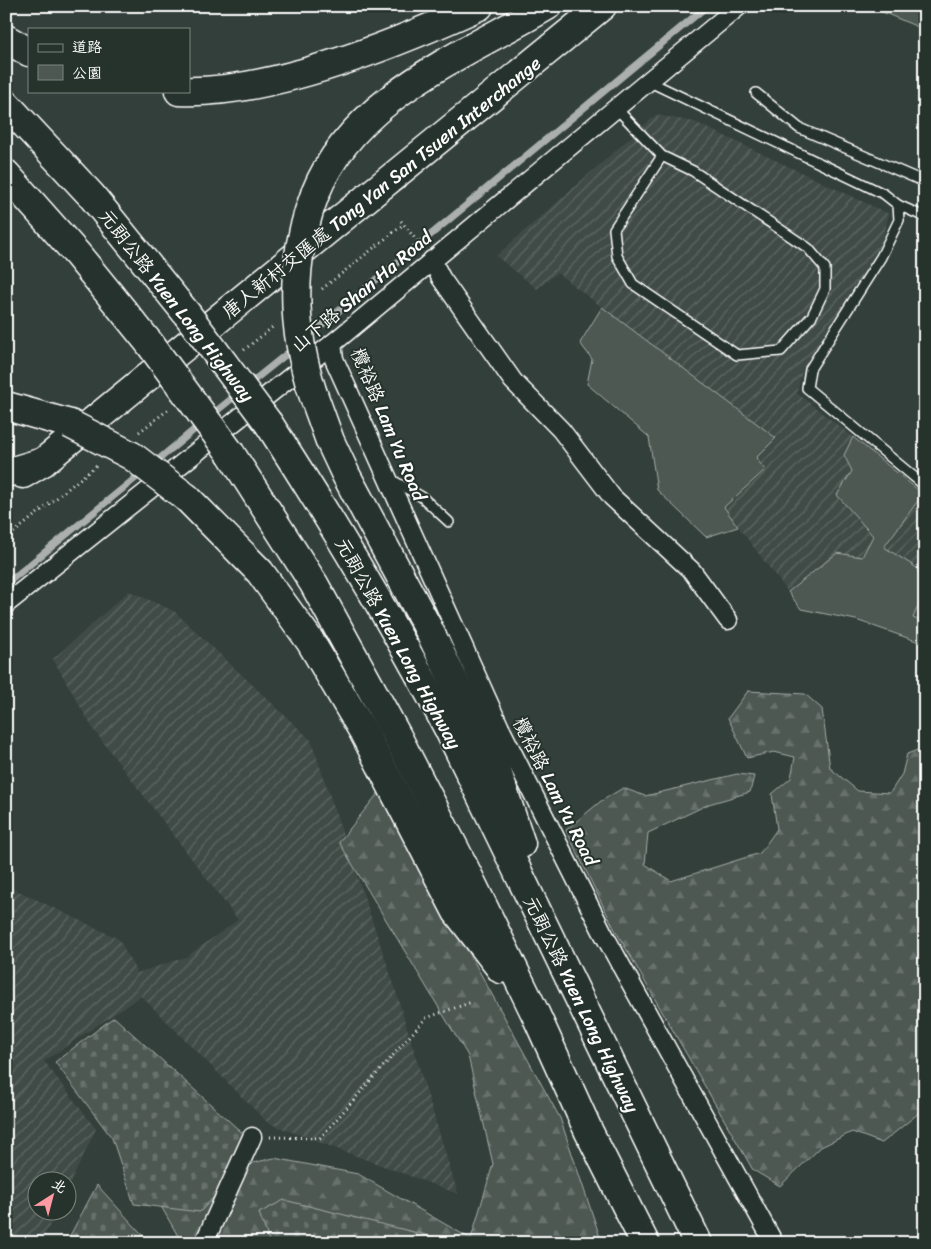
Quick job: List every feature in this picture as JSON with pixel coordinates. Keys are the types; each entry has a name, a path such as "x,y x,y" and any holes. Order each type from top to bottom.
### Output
{"main road":[{"path":"190,91 228,89 297,74 407,38 479,6"},
{"path":"547,6 441,65 387,103 354,134 333,159 315,194 301,236 296,284 299,334 313,394 330,441 346,475 428,626 494,763 554,945"},
{"name":"唐人新村交匯處 Tong Yan San Tsuen Interchange","path":"43,462 602,6"},
{"path":"6,39 28,51"},
{"name":"元朗公路 Yuen Long Highway","path":"6,104 91,195 187,314 269,424 337,530 417,669 554,945 698,1243"},
{"path":"6,174 77,254 150,344 231,454 314,584 346,640 462,863 535,1013 589,1132 645,1243"},
{"path":"6,406 70,424 132,456 188,498 254,565 310,641 363,731 457,912 535,1013"},
{"path":"6,473 43,462"},
{"path":"6,483 43,462"}],"street":[{"name":"山下路 Shan Ha Road","path":"6,604 332,344 429,256 616,108 738,6"},
{"path":"429,256 441,278 513,381 562,430 612,497 692,571 728,620"},
{"name":"欖裕路 Lam Yu Road","path":"332,344 334,359 500,728 602,931 774,1243"},
{"path":"204,1243 252,1137"}],"lane":[{"path":"648,81 884,194 898,205 925,217"},
{"path":"756,93 798,128 925,182"},
{"path":"616,108 662,156 692,171 808,248 825,268 825,289 812,316 780,351 737,355 633,284 617,256 614,228 662,156"},
{"path":"898,205 899,220 881,257 810,369 807,388 925,486"},
{"path":"388,478 422,498 449,522"}],"path":[{"path":"401,221 429,256"},
{"path":"252,1137 320,1138 426,1018 472,1002"}],"shaded area":[{"path":"656,115 695,122 889,214 882,243 867,272 833,327 803,367 797,393 853,437 844,455 852,471 837,495 873,536 862,558 837,553 788,592 723,507 765,470 756,458 775,438 557,273 537,289 496,256"},
{"path":"925,491 925,623 913,618 924,591 884,547"},
{"path":"129,591 174,611 311,740 393,982 458,1194 268,1123 141,996 44,1061 96,1129 76,1172 28,1172 28,1222 51,1222 41,1243 6,1243 6,885 119,939 137,973 186,957 238,920 93,729 53,659"}],"green space":[{"path":"873,6 925,6 925,30 873,8"},
{"path":"602,307 776,438 756,458 765,470 724,507 738,527 706,537 657,490 649,437 587,384 592,359 580,343"},
{"path":"853,437 923,494 884,547 917,568 924,591 913,618 925,623 925,644 856,620 801,609 788,592 837,553 862,557 873,536 837,495 852,471 844,455"},
{"path":"748,691 805,694 822,709 830,768 858,791 890,793 902,774 907,754 925,747 925,1108 882,1143 852,1132 821,1147 780,1186 753,1170 613,926 566,830 601,801 623,788 645,796 737,774 754,776 750,792 709,804 648,833 645,864 671,881 760,853 777,829 772,794 791,778 795,757 774,752 747,758 728,718"},
{"path":"380,791 560,1118 602,1243 182,1243 150,1187 274,1158 358,1174 471,1239 493,1164 468,1056 339,842"},
{"path":"114,1017 259,1148 200,1212 134,1204 112,1138 55,1062"},
{"path":"97,1185 150,1243 66,1243"},
{"path":"284,1200 454,1243 270,1243 259,1213"}],"waterway":[{"path":"306,338 707,6"},
{"path":"248,385 294,348"},
{"path":"209,417 240,392"},
{"path":"152,465 201,424"},
{"path":"6,584 143,472"}]}
